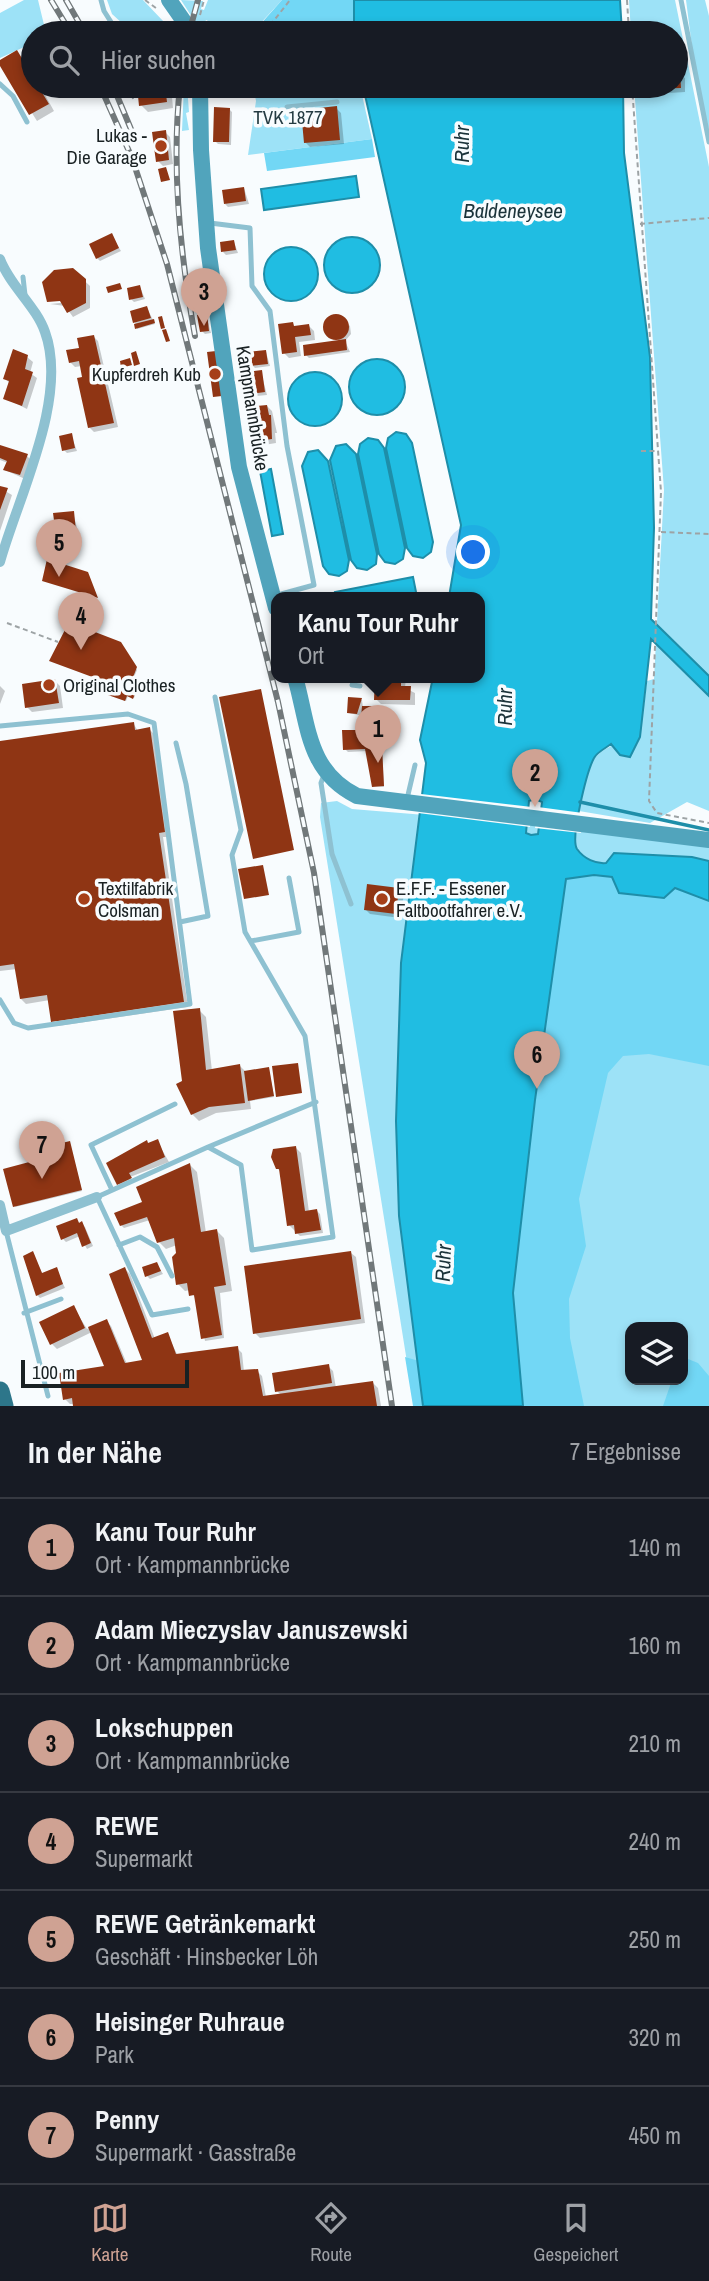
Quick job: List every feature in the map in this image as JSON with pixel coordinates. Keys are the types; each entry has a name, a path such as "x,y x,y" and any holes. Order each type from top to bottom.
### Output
{"highway":[{"path":"0,1391 4,1406"}],"street":[{"path":"162,4 188,21"},
{"name":"Kampmannbrücke","path":"200,98 207,222 239,467 272,592"},
{"path":"0,259 6,274 45,330 52,355 51,392 0,562"},
{"path":"296,683 312,747 325,772 338,786 357,796 709,840"},
{"path":"0,1205 6,1231 97,1197"}],"lane":[{"path":"101,0 110,21"},
{"path":"681,0 685,21"},
{"path":"688,36 709,142"},
{"path":"0,84 13,96 27,121"},
{"path":"287,107 337,102"},
{"path":"207,222 250,228 252,286 270,311 287,446 314,585 298,592"},
{"path":"23,277 25,302"},
{"path":"352,685 360,686"},
{"path":"208,1147 241,1165 252,1250 334,1237 305,1036 246,932 232,855 241,830 215,698"},
{"path":"0,726 128,714 154,723 190,1004 28,1028 14,1023 0,1000"},
{"path":"176,743 186,784 208,916 180,922"},
{"path":"412,804 415,765"},
{"path":"325,772 321,783 328,835 351,904"},
{"path":"251,941 299,932 289,878"},
{"path":"188,1309 152,1315 97,1197 316,1102"},
{"path":"112,1190 91,1144 175,1104"},
{"path":"6,1231 24,1313 48,1396"},
{"path":"119,1245 140,1237 158,1247 172,1276"},
{"path":"24,1313 61,1299"}],"path":[{"path":"145,0 162,4"},
{"path":"194,21 204,0"},
{"path":"273,21 289,0"},
{"path":"626,0 628,21"},
{"path":"633,98 640,224 660,451 661,532 649,801 657,813 709,822"},
{"path":"295,116 301,116"},
{"path":"640,224 709,218"},
{"path":"641,451 660,451"},
{"path":"661,532 709,534"},
{"path":"7,623 58,642"},
{"path":"53,1131 56,1145"}],"green space":[{"path":"24,0 38,0 43,21 21,21 21,48 0,58 0,13"},
{"path":"107,0 143,0 163,21 120,21 112,14"},
{"path":"181,0 203,1 201,9 204,10 208,0 282,0 263,21 194,21"},
{"path":"629,0 675,0 679,21 630,21"},
{"path":"686,0 705,0 709,16 709,131 694,62"},
{"path":"688,64 709,167 709,811 687,802 650,823 579,811 584,781 593,760 611,746 640,737 647,681 654,679 664,490 635,98 688,98"},
{"path":"183,98 188,98 189,112 186,113 189,130 182,131"},
{"name":"TVK 1877","path":"255,98 363,98 372,139 248,155"},
{"path":"337,801 352,809 581,828 709,845 709,1406 414,1406 320,817 321,803"}],"shaded area":[{"path":"282,0 354,0 354,21 263,21"},
{"path":"372,139 375,157 267,171 264,153"},
{"path":"594,875 683,889 709,901 709,1066 649,1054 623,1056 608,1073 579,1199 586,1246 569,1299 570,1338 584,1406 523,1406 513,1293 535,1100 566,879"},
{"path":"405,1357 419,1361 423,1406 413,1406"},
{"path":"688,1359 698,1363 709,1376 709,1406 663,1406 670,1385 688,1385"}],"water":[{"path":"354,0 620,0 621,21 354,21"},
{"path":"366,98 623,98 624,153 650,357 654,528 651,619 709,676 709,696 651,639 640,737 630,757 620,755 611,744 594,758 580,804 575,842 583,856 598,863 606,863 614,853 692,857 709,861 709,901 675,888 664,898 619,893 612,877 594,875 566,879 535,1100 513,1293 523,1406 423,1406 399,1216 396,1121 401,963 426,763 420,740 432,683 485,683 485,592 450,592 461,525","holes":["535,799 542,802 538,834 526,833 529,801"]},
{"path":"356,176 359,197 264,210 261,189"},
{"path":"347,237 357,237 372,245 378,254 378,276 372,285 357,293 347,293 329,281 324,270 324,260 336,242"},
{"path":"296,247 306,251 314,259 318,274 314,289 306,297 286,301 276,297 268,289 264,269 268,259 276,251"},
{"path":"377,359 388,361 397,367 403,376 403,398 397,407 388,413 377,415 366,413 357,407 351,398 349,387 351,376 357,367 366,361"},
{"path":"315,372 334,380 342,399 334,418 315,426 296,418 288,399 296,380"},
{"path":"396,432 406,434 412,443 433,542 431,552 423,558 413,556 407,548 386,448 388,438"},
{"path":"368,438 378,440 384,448 405,548 403,559 395,564 385,562 379,554 358,454 360,444"},
{"path":"346,444 356,454 377,554 376,564 367,570 357,568 351,560 330,460 336,446"},
{"path":"318,450 328,461 349,560 347,571 339,576 329,574 323,566 302,466 308,452"},
{"path":"271,469 283,534 272,536 260,471"},
{"path":"413,577 416,592 335,592"}],"pier":[{"path":"421,794 532,807 530,827 418,813"},
{"path":"538,807 583,813 581,833 535,828"}],"building":[{"path":"17,50 21,57 21,98 45,98 49,104 29,115 0,66 0,60"},
{"path":"138,98 166,98 167,102 139,106"},
{"name":"TVK 1877","path":"337,106 340,140 304,143 301,110"},
{"path":"214,107 230,108 229,142 213,142"},
{"name":"Lukas - Die Garage","path":"166,130 169,160 156,162 152,132"},
{"path":"166,167 170,180 161,182 158,169"},
{"path":"244,187 246,201 224,204 222,190"},
{"path":"112,233 119,248 96,259 89,244"},
{"path":"234,240 236,250 221,252 220,242"},
{"path":"73,268 86,279 86,303 67,313 60,301 47,302 42,282 54,270"},
{"path":"120,283 122,289 108,293 106,287"},
{"path":"140,285 143,297 129,300 127,288"},
{"path":"147,306 151,318 133,323 130,311"},
{"path":"207,313 209,331 200,332 197,315"},
{"path":"336,314 345,318 349,327 345,336 336,340 327,336 323,327 327,318"},
{"path":"162,316 165,328 161,329 158,317"},
{"path":"154,319 155,323 135,329 134,324"},
{"path":"293,322 294,326 309,324 311,335 295,337 297,352 282,354 278,324"},
{"path":"166,329 170,341 166,342 162,330"},
{"path":"94,335 114,423 88,428 77,378 82,377 79,361 69,363 66,350 79,348 77,338"},
{"path":"346,339 347,350 304,356 303,345"},
{"path":"13,349 28,355 25,369 33,372 22,406 3,399 9,381 3,379"},
{"path":"266,350 268,364 250,366 248,352"},
{"path":"136,351 140,364 134,366 131,353"},
{"name":"Kupferdreh Kub","path":"216,351 222,396 213,397 207,352"},
{"path":"130,358 132,365 121,368 120,361"},
{"path":"262,370 265,392 243,395 240,373"},
{"path":"267,405 271,415 272,439 251,442 246,407"},
{"path":"72,433 75,448 62,451 59,436"},
{"path":"0,445 28,454 20,475 3,470 7,461 0,458"},
{"path":"0,486 8,488 0,510"},
{"path":"74,511 76,532 56,535 53,513"},
{"path":"47,559 88,572 98,598 42,581"},
{"path":"69,622 121,642 137,667 132,680 139,683 133,699 127,696 125,701 91,689 95,678 49,661"},
{"path":"55,679 59,703 25,708 22,684"},
{"path":"375,683 401,683 401,686 411,686 410,700 374,700"},
{"path":"261,689 294,850 253,859 219,697"},
{"path":"348,697 362,698 357,714 347,713"},
{"path":"362,706 380,706 384,786 372,787 365,749 343,750 342,730 360,730"},
{"name":"Textilfabrik Colsman","path":"134,722 135,730 150,727 165,832 159,833 184,1002 51,1022 47,995 20,999 14,964 0,966 0,741"},
{"path":"263,865 269,895 244,899 238,869"},
{"name":"E.F.F. - Essener Faltbootfahrer e.V.","path":"367,884 399,888 396,914 364,910"},
{"path":"200,1008 206,1070 240,1064 245,1103 209,1107 191,1115 176,1084 182,1081 173,1011"},
{"path":"298,1063 302,1093 276,1097 272,1066"},
{"path":"269,1067 274,1096 248,1101 244,1071"},
{"path":"158,1139 165,1157 129,1173 132,1178 117,1185 106,1163 147,1140 148,1143"},
{"path":"70,1141 82,1190 13,1207 3,1169 48,1157 46,1147"},
{"path":"296,1146 305,1211 317,1209 321,1230 295,1234 294,1225 287,1226 279,1169 276,1169 271,1157 273,1149"},
{"path":"190,1163 201,1232 217,1229 226,1285 214,1287 222,1335 201,1339 194,1295 189,1296 187,1283 176,1285 172,1257 176,1253 174,1238 157,1243 147,1217 120,1226 114,1213 142,1202 136,1187"},
{"path":"77,1218 79,1223 82,1221 91,1243 82,1247 77,1233 61,1240 56,1226"},
{"path":"33,1251 42,1273 57,1267 63,1284 36,1296 23,1256"},
{"path":"351,1251 361,1319 253,1334 244,1266"},
{"path":"157,1262 161,1271 145,1277 142,1267"},
{"path":"125,1267 152,1338 168,1332 176,1354 238,1346 241,1370 258,1369 263,1396 373,1381 377,1406 73,1406 72,1398 63,1400 59,1373 104,1366 88,1327 107,1319 125,1363 142,1360 109,1274"},
{"path":"74,1305 85,1328 50,1345 39,1322"},
{"path":"329,1364 332,1383 275,1392 272,1373"}],"waterway":[{"path":"580,802 709,830"}],"railway":[{"path":"51,0 64,21"},
{"path":"66,0 78,21"},
{"path":"192,21 198,0"},
{"path":"105,98 132,158 167,264 271,674"},
{"path":"118,98 133,134"},
{"path":"179,98 176,149 178,211 195,336"},
{"path":"273,683 314,873 392,1406"}],"place":[{"name":"Lukas - Die Garage","path":"161,146"},
{"name":"Lokschuppen","path":"204,326"},
{"name":"Kupferdreh Kub","path":"215,374"},
{"name":"REWE Getränkemarkt","path":"59,577"},
{"name":"REWE","path":"81,650"},
{"name":"Original Clothes","path":"49,685"},
{"name":"Kanu Tour Ruhr","path":"378,763"},
{"name":"Adam Mieczyslav Januszewski","path":"535,807"},
{"name":"Textilfabrik Colsman","path":"84,899"},
{"name":"E.F.F. - Essener Faltbootfahrer e.V.","path":"382,899"},
{"name":"Heisinger Ruhraue","path":"537,1089"},
{"name":"Penny","path":"42,1179"}],"water label":[{"name":"Ruhr","path":"461,144"},
{"name":"Baldeneysee","path":"513,210"},
{"name":"Ruhr","path":"504,707"},
{"name":"Ruhr","path":"443,1263"}]}
